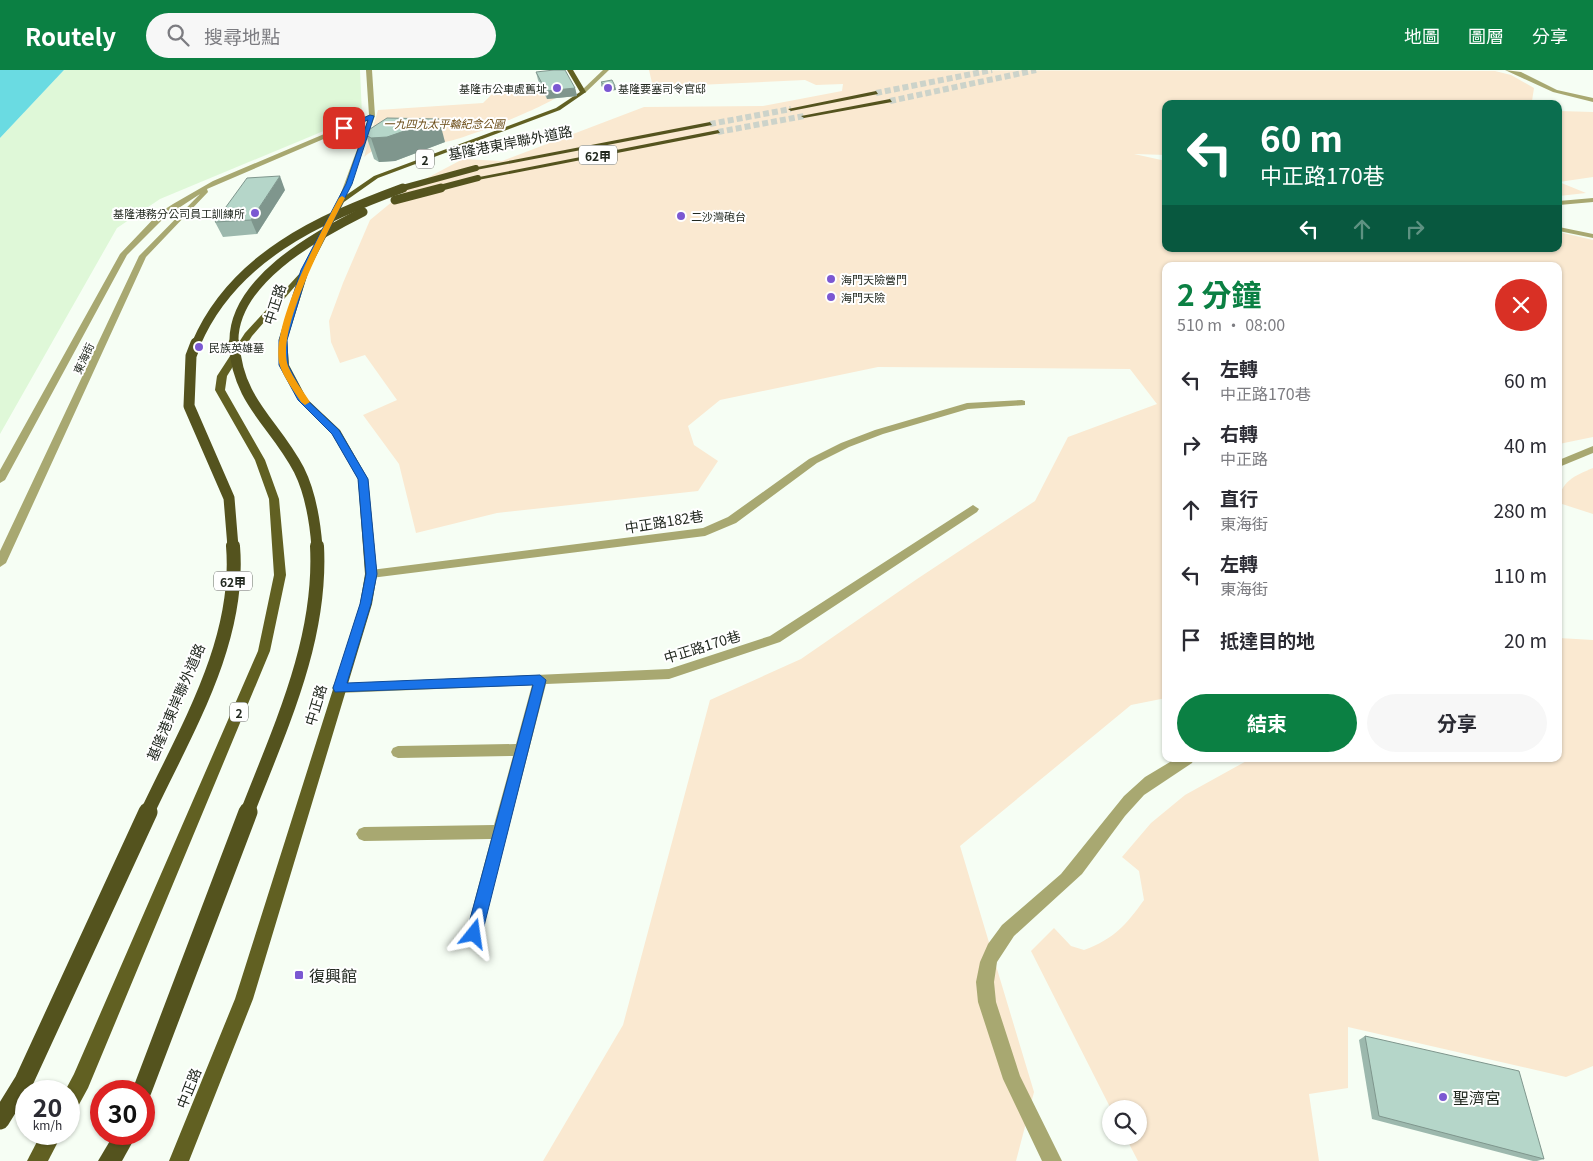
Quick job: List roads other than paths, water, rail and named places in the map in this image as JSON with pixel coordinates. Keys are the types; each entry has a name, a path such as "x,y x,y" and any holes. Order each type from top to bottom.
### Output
{"highway":[{"path":"791,108 876,93"},
{"path":"804,116 890,100"},
{"name":"基隆港東岸聯外道路","path":"0,1120 24,1081 217,662 230,615 234,558 229,498 189,406 190,356 204,324 239,278 269,252 326,218 402,188 710,124"},
{"name":"基隆港東岸聯外道路","path":"146,1080 298,679 315,607 317,561 311,499 298,468 280,441 253,408 235,368 236,321 248,299 270,273 290,256 339,224 369,209 477,173 718,132"},
{"path":"109,1161 119,1145"}],"main road":[{"path":"570,70 583,92"},
{"name":"中正路","path":"179,1161 244,999 366,604 372,574 363,479 336,432 303,400 284,365 283,340 305,270 340,201 376,177 551,112 578,97 583,92"},
{"name":"中正路","path":"80,1082 264,651 280,575 274,499 260,460 220,390 222,376 248,335 305,270"},
{"path":"37,1161 46,1145"}],"street":[{"path":"340,201 360,132 372,116 369,70"},
{"path":"583,92 606,70"},
{"path":"1508,70 1519,73 1555,91 1593,100"},
{"name":"東海街","path":"0,480 124,254 174,205 214,182 372,116"},
{"path":"330,134 360,132"},
{"name":"東海街","path":"0,563 143,256 214,182"},
{"path":"1562,203 1593,200"},
{"path":"1562,230 1593,236"},
{"name":"中正路182巷","path":"372,574 705,532 732,520 812,461 845,445 879,432 967,406 1022,403"},
{"path":"1562,463 1593,450"},
{"name":"中正路170巷","path":"340,688 670,674 775,639 973,509"},
{"path":"474,934 540,680"},
{"path":"398,752 522,750"},
{"path":"1052,1161 1009,1070 987,1002 985,992 987,964 1003,937 1068,877 1140,789 1182,762"},
{"path":"364,834 501,832"}],"water":[{"path":"0,70 64,70 0,138"}],"tunnel":[{"path":"876,93 992,70"},
{"path":"890,101 1036,70"},
{"path":"710,124 791,109"},
{"path":"718,132 804,116"}],"place":[{"name":"基隆市公車處舊址","path":"557,88"},
{"name":"基隆要塞司令官邸","path":"608,88"},
{"name":"基隆港務分公司員工訓練所","path":"255,213"},
{"name":"二沙灣砲台","path":"681,216"},
{"name":"海門天險營門","path":"831,279"},
{"name":"海門天險","path":"831,297"},
{"name":"民族英雄墓","path":"199,347"},
{"name":"復興館","path":"299,975"},
{"name":"聖濟宮","path":"1443,1097"}],"park label":[{"name":"一九四九太平輪紀念公園","path":"444,123"}]}
